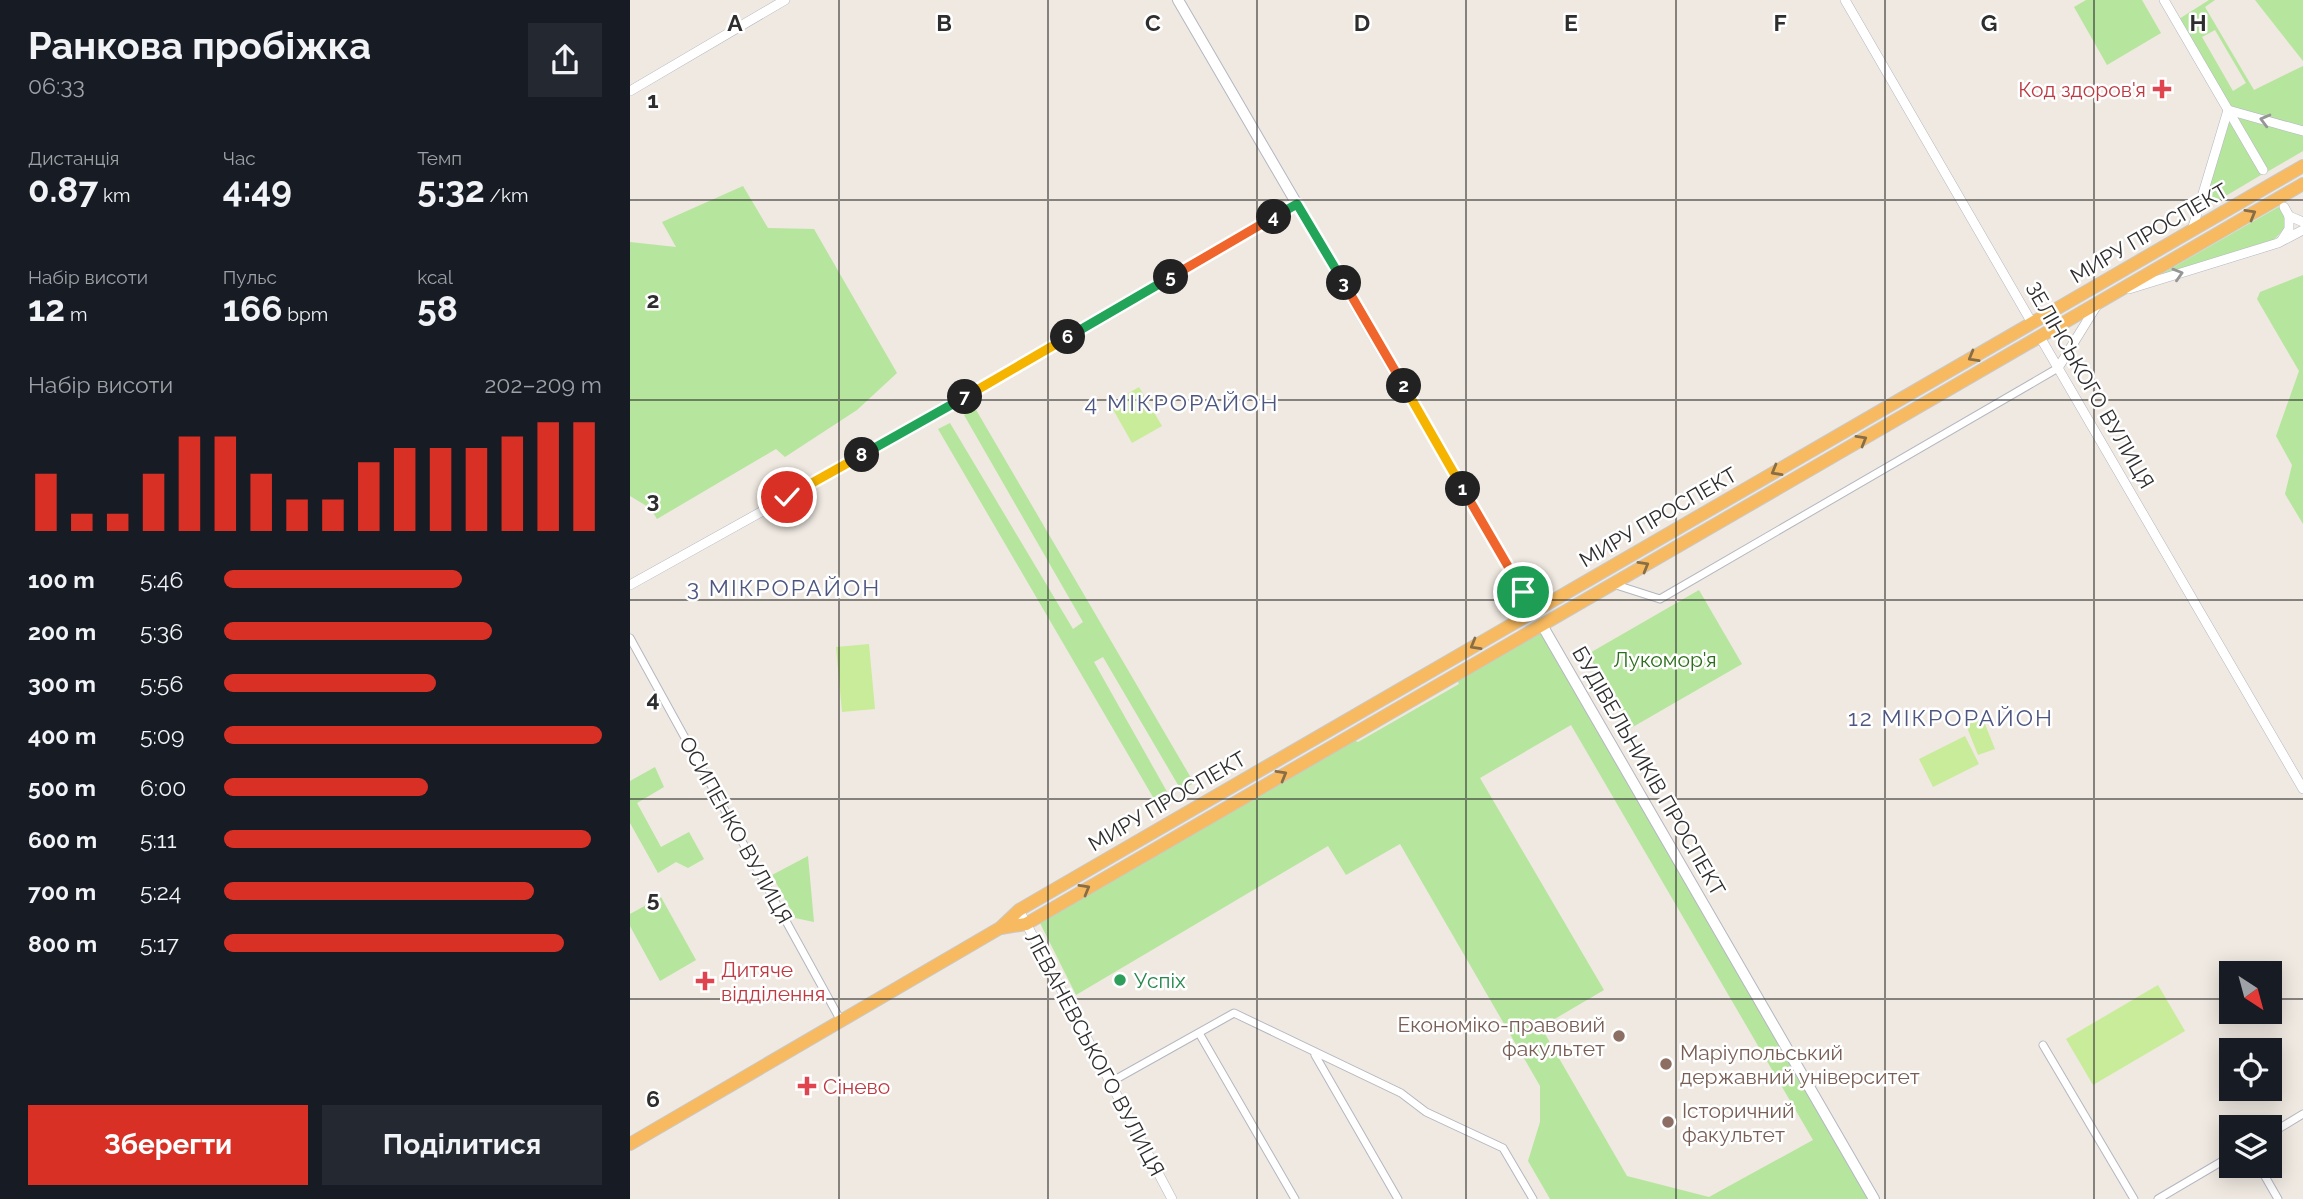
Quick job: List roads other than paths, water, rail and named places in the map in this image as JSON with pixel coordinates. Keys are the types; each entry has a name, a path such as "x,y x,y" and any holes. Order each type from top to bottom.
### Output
{"highway":[{"name":"МИРУ ПРОСПЕКТ","path":"630,1144 1000,929 1019,909 2303,166"},
{"name":"МИРУ ПРОСПЕКТ","path":"1000,929 1026,923 2303,184"},
{"name":"ЗЕЛІНСЬКОГО ВУЛИЦЯ","path":"2032,323 2040,337"},
{"name":"БУДІВЕЛЬНИКІВ ПРОСПЕКТ","path":"1534,611 1542,625"}],"main road":[{"name":"БУДІВЕЛЬНИКІВ ПРОСПЕКТ","path":"1178,0 1534,611"},
{"name":"БУДІВЕЛЬНИКІВ ПРОСПЕКТ","path":"1542,625 1874,1199"}],"street":[{"path":"630,91 785,0"},
{"name":"ЗЕЛІНСЬКОГО ВУЛИЦЯ","path":"1845,0 2032,323"},
{"path":"2164,0 2263,170"},
{"path":"2228,110 2303,131"},
{"path":"2192,230 2228,110"},
{"path":"630,585 933,416 1297,204"},
{"path":"2278,243 2287,233 2289,216 2284,207"},
{"path":"2289,216 2303,222"},
{"path":"2113,294 2278,243 2303,230"},
{"path":"1613,584 1660,599 2058,369 2099,303"},
{"name":"ЗЕЛІНСЬКОГО ВУЛИЦЯ","path":"2040,337 2303,789"},
{"name":"ОСИПЕНКО ВУЛИЦЯ","path":"630,638 841,1021"},
{"name":"ЛЕВАНЕВСЬКОГО ВУЛИЦЯ","path":"1019,909 1172,1199"},
{"path":"1109,1083 1234,1013 1315,1055 1401,1093 1426,1112 1503,1148 1533,1199"},
{"path":"1199,1033 1295,1199"},
{"path":"2043,1045 2134,1199"},
{"path":"1315,1055 1398,1199"},
{"path":"2282,1127 2303,1114"},
{"path":"2158,1199 2219,1163"},
{"path":"2266,1178 2278,1199"}],"place":[{"name":"Код здоров'я","path":"2162,89"},
{"name":"Успіх","path":"1120,980"},
{"name":"Дитяче відділення","path":"705,981"},
{"name":"Економіко-правовий факультет","path":"1619,1036"},
{"name":"Маріупольський державний університет","path":"1666,1064"},
{"name":"Сінево","path":"807,1086"},
{"name":"Історичний факультет","path":"1668,1122"}],"district":[{"name":"4 МІКРОРАЙОН","path":"1182,402"},
{"name":"3 МІКРОРАЙОН","path":"784,587"},
{"name":"12 МІКРОРАЙОН","path":"1951,717"}],"park label":[{"name":"Лукомор'я","path":"1665,659"}]}
